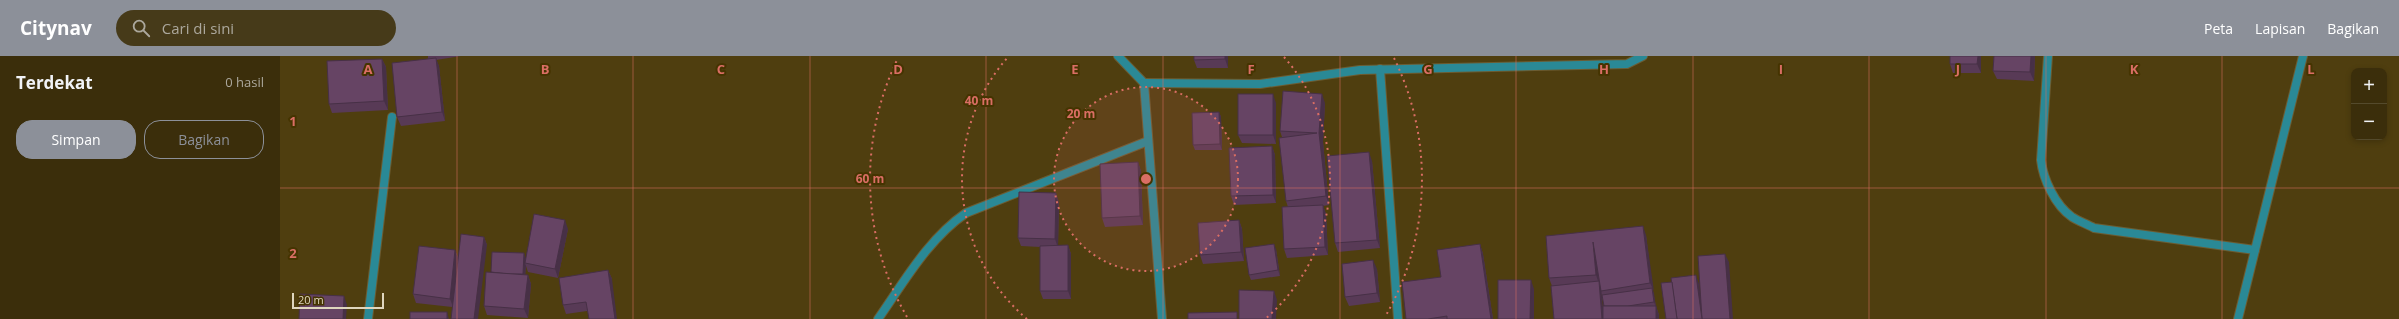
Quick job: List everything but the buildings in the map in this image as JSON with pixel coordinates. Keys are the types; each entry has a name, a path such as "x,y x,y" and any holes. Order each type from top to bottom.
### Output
{"street":[{"path":"1118,56 1144,83 1162,319"},
{"path":"1144,83 1260,84 1360,70 1626,64 1643,56"},
{"path":"2048,56 2041,160 2043,177 2052,194 2071,216 2094,228 2255,250"},
{"path":"2238,319 2303,56"},
{"path":"1380,69 1398,319"},
{"path":"368,319 392,117"},
{"path":"878,319 927,249 950,224 966,213 1148,141"}]}
